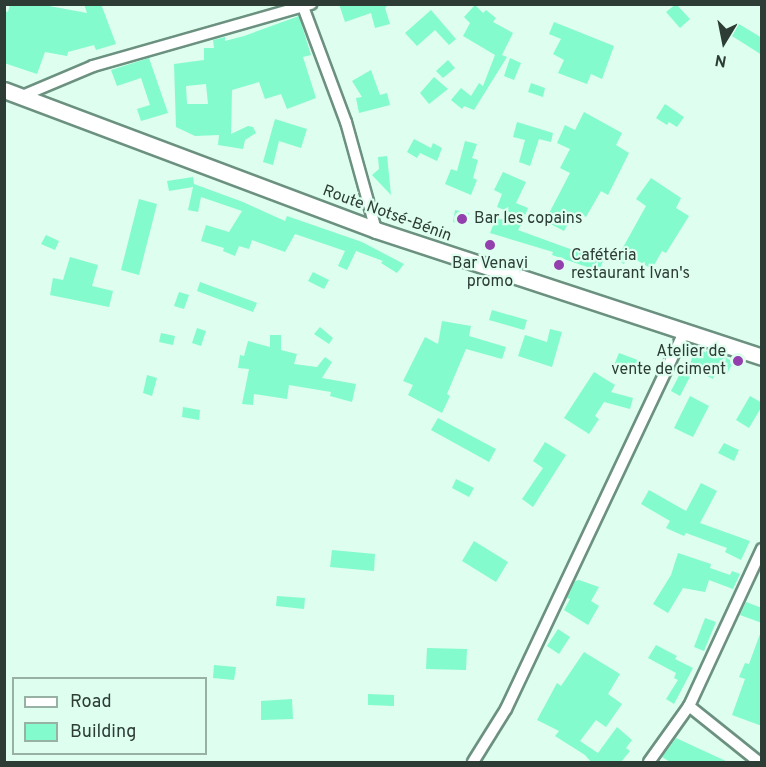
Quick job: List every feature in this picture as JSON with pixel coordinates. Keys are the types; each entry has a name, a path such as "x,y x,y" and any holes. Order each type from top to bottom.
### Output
{"main road":[{"name":"Route Notsé-Bénin","path":"4,90 376,230 762,357"}],"street":[{"path":"22,96 93,66 305,5 346,122 376,230"},
{"path":"473,762 506,709 684,332"},
{"path":"649,762 689,706 762,549"},
{"path":"689,706 759,762"}],"building":[{"path":"10,4 38,4 87,13 84,4 101,4 116,44 96,50 94,45 68,52 67,56 45,52 37,74 4,63 4,11 8,12"},
{"path":"339,4 389,4 385,8 390,24 375,28 371,13 345,22"},
{"path":"676,4 690,19 680,28 666,12"},
{"path":"475,5 483,13 486,10 496,18 493,22 513,33 502,55 507,57 474,110 464,106 462,109 451,100 461,88 471,96 479,83 483,86 495,55 463,36 470,23 464,17"},
{"path":"431,10 456,39 449,45 435,30 417,46 405,33"},
{"path":"299,16 311,55 303,57 316,98 287,109 281,94 265,99 259,82 232,90 231,134 248,126 253,127 256,133 245,140 243,149 218,145 219,135 195,136 176,127 174,64 204,60 204,48 214,48 213,40 225,37 225,41","holes":["206,84 208,104 187,104 186,86"]},
{"path":"554,22 614,46 602,79 591,74 587,84 558,73 564,60 553,54 561,39 549,34"},
{"path":"739,24 762,38 762,55 732,36"},
{"path":"149,58 168,113 141,121 137,109 150,105 141,78 117,86 111,70"},
{"path":"510,58 521,63 514,80 504,76"},
{"path":"448,60 455,68 443,78 436,71"},
{"path":"371,70 380,95 387,93 390,105 359,113 356,98 362,97 352,81"},
{"path":"434,77 448,89 429,104 420,93"},
{"path":"531,83 545,88 543,97 528,92"},
{"path":"665,104 684,117 677,127 669,122 667,125 656,118"},
{"path":"584,112 622,133 616,145 629,153 608,195 601,191 586,217 582,215 578,224 570,220 564,231 545,221 570,173 560,168 570,149 557,143 565,125 575,130"},
{"path":"275,119 307,129 301,148 279,141 273,165 263,162"},
{"path":"517,122 553,133 551,142 539,139 530,166 519,162 525,140 513,137"},
{"path":"414,139 431,148 433,143 442,148 437,161 420,153 417,158 407,152"},
{"path":"465,141 477,144 472,158 478,160 473,178 477,180 471,195 445,184 451,169 457,171"},
{"path":"387,156 391,195 372,175 379,169 378,157"},
{"path":"503,172 526,182 516,203 528,208 524,218 497,207 502,194 494,190"},
{"path":"193,177 194,184 285,221 287,216 362,242 404,264 397,273 381,263 383,261 356,251 347,270 338,266 345,251 295,234 285,252 252,240 249,249 239,246 235,256 223,251 224,248 201,241 206,225 229,232 242,211 201,197 198,212 188,210 193,187 169,191 167,181"},
{"path":"651,178 681,198 676,208 689,216 666,253 662,251 652,269 628,255 624,264 616,260 646,206 636,199"},
{"path":"139,199 157,204 139,275 121,270"},
{"path":"455,210 469,213 467,225 453,222"},
{"path":"496,218 522,223 518,230 603,261 599,271 552,255 553,252 490,233"},
{"path":"46,235 59,241 55,250 41,244"},
{"path":"70,257 98,265 92,286 113,291 109,307 50,295 53,278 63,280"},
{"path":"313,272 329,280 324,289 308,281"},
{"path":"200,282 257,303 253,312 197,291"},
{"path":"179,292 189,295 184,309 174,306"},
{"path":"492,310 527,320 524,330 489,320"},
{"path":"442,321 471,326 469,336 506,347 502,359 466,349 447,394 450,396 442,413 408,395 413,385 403,381 425,337 438,344"},
{"path":"320,327 333,338 329,344 314,334"},
{"path":"197,328 206,331 201,346 192,343"},
{"path":"550,329 562,332 552,367 518,356 525,335 547,342"},
{"path":"161,333 175,336 173,345 159,342"},
{"path":"270,335 281,335 281,350 297,354 294,364 317,367 325,357 332,362 322,378 356,384 352,402 330,396 331,392 289,385 287,399 254,394 253,405 242,404 249,369 238,368 240,355 244,356 248,341 270,347"},
{"path":"694,348 720,354 733,362 727,374 717,370 713,379 694,369 680,396 671,391 685,364 690,366"},
{"path":"619,353 643,362 638,374 614,365"},
{"path":"594,372 615,385 611,392 633,398 630,409 604,402 595,416 599,419 589,434 564,418"},
{"path":"147,375 157,378 152,396 143,393"},
{"path":"690,396 709,406 693,437 674,428"},
{"path":"750,396 762,403 762,406 749,428 736,420"},
{"path":"183,407 200,410 199,420 182,417"},
{"path":"438,418 496,449 489,462 431,430"},
{"path":"545,442 566,455 533,507 522,499 543,468 533,461"},
{"path":"724,443 739,450 734,461 718,453"},
{"path":"456,479 474,488 469,497 452,488"},
{"path":"701,483 717,491 700,523 750,541 741,560 725,552 727,548 686,533 684,536 666,528 670,521 641,504 649,490 686,511"},
{"path":"474,541 508,562 496,582 462,561"},
{"path":"332,550 375,554 374,571 330,567"},
{"path":"678,553 711,564 710,568 730,575 732,571 740,574 733,589 709,580 705,592 683,588 668,613 653,604 671,575"},
{"path":"579,580 599,587 591,601 599,606 588,625 564,610 575,581"},
{"path":"277,596 305,598 304,609 276,606"},
{"path":"746,602 762,608 762,623 740,615"},
{"path":"705,618 716,622 704,651 694,647"},
{"path":"558,629 570,637 559,654 547,646"},
{"path":"760,634 762,635 762,726 732,715 745,679 739,677 745,663 749,664"},
{"path":"656,645 677,656 675,659 693,668 674,704 666,699 678,680 674,678 676,673 648,658"},
{"path":"427,648 467,649 466,670 426,669"},
{"path":"584,652 620,674 608,694 622,704 606,727 596,720 580,741 598,753 617,727 632,740 626,748 630,751 621,762 591,762 585,755 555,736 559,731 537,720 557,683 561,686"},
{"path":"214,665 236,667 234,680 213,678"},
{"path":"368,694 394,695 394,706 368,705"},
{"path":"292,699 293,719 261,720 261,701"},
{"path":"676,738 728,762 670,762 662,757"}],"place":[{"name":"Bar les copains","path":"462,219"},
{"name":"Bar Venavi promo","path":"490,245"},
{"name":"Cafétéria restaurant Ivan's","path":"559,265"},
{"name":"Atelier de vente de ciment","path":"738,361"}]}
